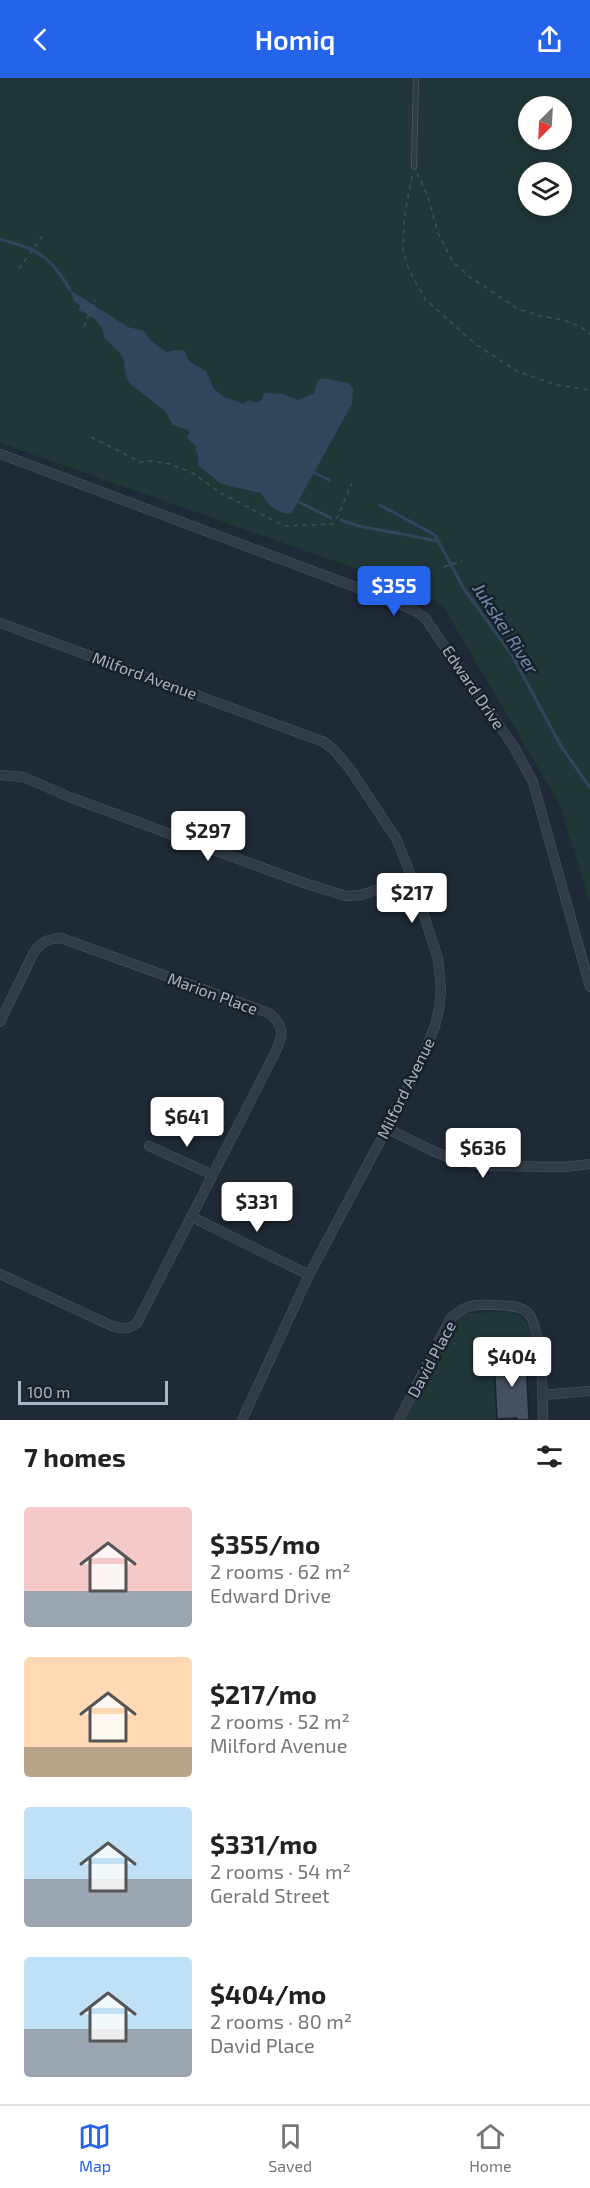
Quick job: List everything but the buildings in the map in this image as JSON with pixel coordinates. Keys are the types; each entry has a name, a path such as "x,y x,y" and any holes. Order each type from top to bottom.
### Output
{"street":[{"name":"Edward Drive","path":"0,454 390,600 425,618 514,747 533,782 590,987"},
{"name":"Milford Avenue","path":"0,624 324,742 350,769 397,840 412,878 438,959 441,989 430,1041 403,1098 309,1275 242,1420"},
{"path":"0,775 23,777 72,798 346,896 361,895 412,878"},
{"name":"Marion Place","path":"0,1022 34,952 41,943 61,938 268,1013 277,1020 281,1027 281,1038 144,1312 132,1328 123,1329 112,1326 0,1274"},
{"path":"386,1128 435,1152 487,1166 564,1167 590,1164"},
{"path":"149,1146 213,1174"},
{"path":"192,1217 309,1275"},
{"name":"David Place","path":"399,1420 450,1319 459,1310 469,1306 510,1306 530,1314 537,1335 543,1420"},
{"path":"542,1395 590,1391"}],"lane":[{"path":"414,167 416,78"}],"path":[{"path":"414,167 427,194 438,233 453,262 470,277 518,309 563,320 581,327 590,334"},
{"path":"414,167 406,199 402,233 403,250 409,270 425,299 475,344 517,371 556,385 590,390"},
{"path":"19,268 43,235"},
{"path":"84,327 95,299"},
{"path":"92,437 140,462 150,460 170,464 193,473 219,492 284,526 332,524 338,516 352,483"},
{"path":"444,567 462,561"}],"green space":[{"path":"0,78 590,78 590,902 559,803 444,608 419,591 0,443"},
{"path":"512,1312 524,1320 530,1328 532,1354 512,1352 512,1355 493,1357 498,1420 405,1420 450,1328 460,1316 466,1313"}],"water":[{"path":"70,290 128,327 144,331 151,341 166,352 185,351 189,361 206,371 214,389 224,397 244,404 249,400 256,403 262,400 264,393 283,394 298,400 314,393 317,382 321,378 349,383 353,388 352,404 291,514 273,508 261,493 221,484 198,465 198,455 195,450 197,447 187,438 190,431 173,425 165,411 129,383 120,353 104,337 102,328 95,319 79,310 80,306 74,301"}],"waterway":[{"path":"0,239 31,249 45,258 61,275 70,290"},
{"path":"315,473 329,480"},
{"path":"299,502 331,518"},
{"name":"Jukskei River","path":"380,505 435,535 464,589 512,655 561,746 590,788"},
{"path":"341,520 359,526 438,541"}]}
